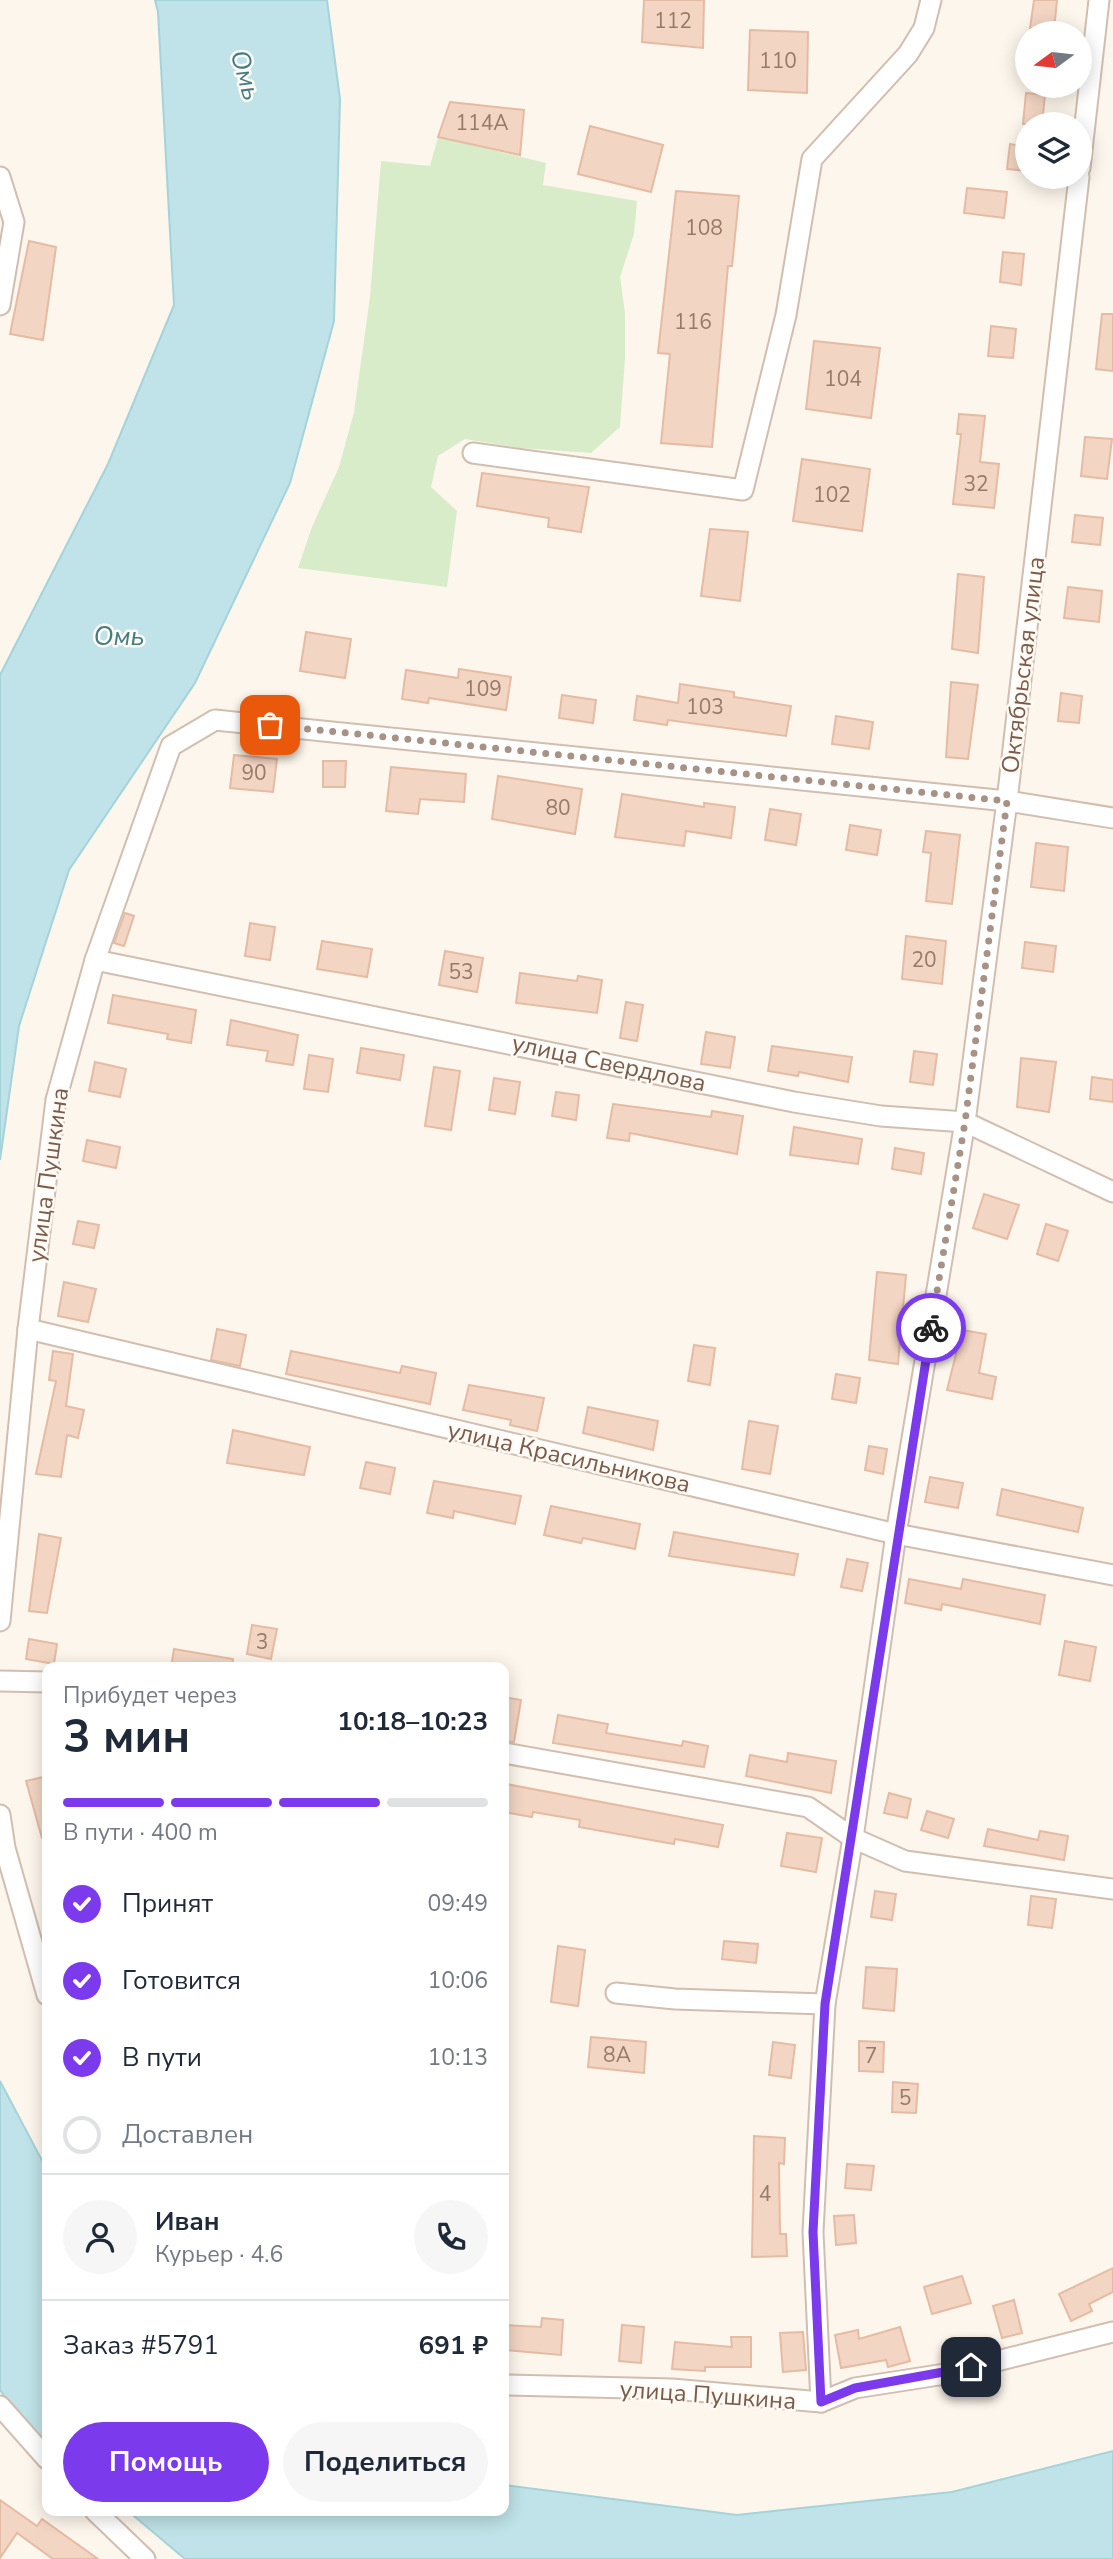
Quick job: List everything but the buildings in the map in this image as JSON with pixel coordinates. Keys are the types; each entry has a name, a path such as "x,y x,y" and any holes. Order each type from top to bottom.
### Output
{"street":[{"path":"473,453 743,489 786,315 811,159 908,54 924,28 931,0"},
{"path":"1086,112 1099,0"},
{"path":"0,177 14,222 0,305"},
{"name":"Октябрьская улица","path":"821,2402 813,2232 825,2004 853,1838 897,1534 965,1122 1007,801 1078,189"},
{"name":"улица Пушкина","path":"0,1621 28,1329 56,1100 95,960 172,746 215,720 1007,801"},
{"path":"1007,801 1113,818"},
{"name":"улица Свердлова","path":"95,960 794,1102 881,1116 965,1122 1113,1192"},
{"name":"улица Красильникова","path":"28,1329 897,1534 1113,1575"},
{"path":"0,1681 42,1682"},
{"path":"509,1754 808,1807 853,1838 905,1861 1113,1889"},
{"path":"0,1815 5,1848 42,1978"},
{"path":"617,1993 675,1999 825,2004"},
{"name":"улица Пушкина","path":"509,2385 672,2389 821,2402 855,2388 945,2374 1113,2332"},
{"path":"0,2406 42,2453"},
{"path":"100,2516 145,2559"}],"green space":[{"path":"438,137 546,163 543,185 637,201 634,234 620,277 625,313 625,358 620,427 591,453 520,448 465,439 438,456 431,487 457,511 447,587 298,568 312,527 339,467 354,412 370,297 381,161 430,166"}],"water":[{"name":"Омь","path":"155,0 327,0 340,99 334,321 290,483 195,683 69,870 19,1026 0,1160 0,675 108,464 174,305 158,12"},
{"path":"0,2081 42,2161 42,2441 0,2390"},
{"path":"1113,2451 1113,2559 185,2559 134,2516 509,2516 509,2486 737,2515 952,2492"}],"way so far":[{"path":"270,725 1007,801 965,1122 931,1328"}],"route":[{"path":"931,1328 825,2004 813,2232 821,2402 855,2388 945,2374 971,2367"}]}
